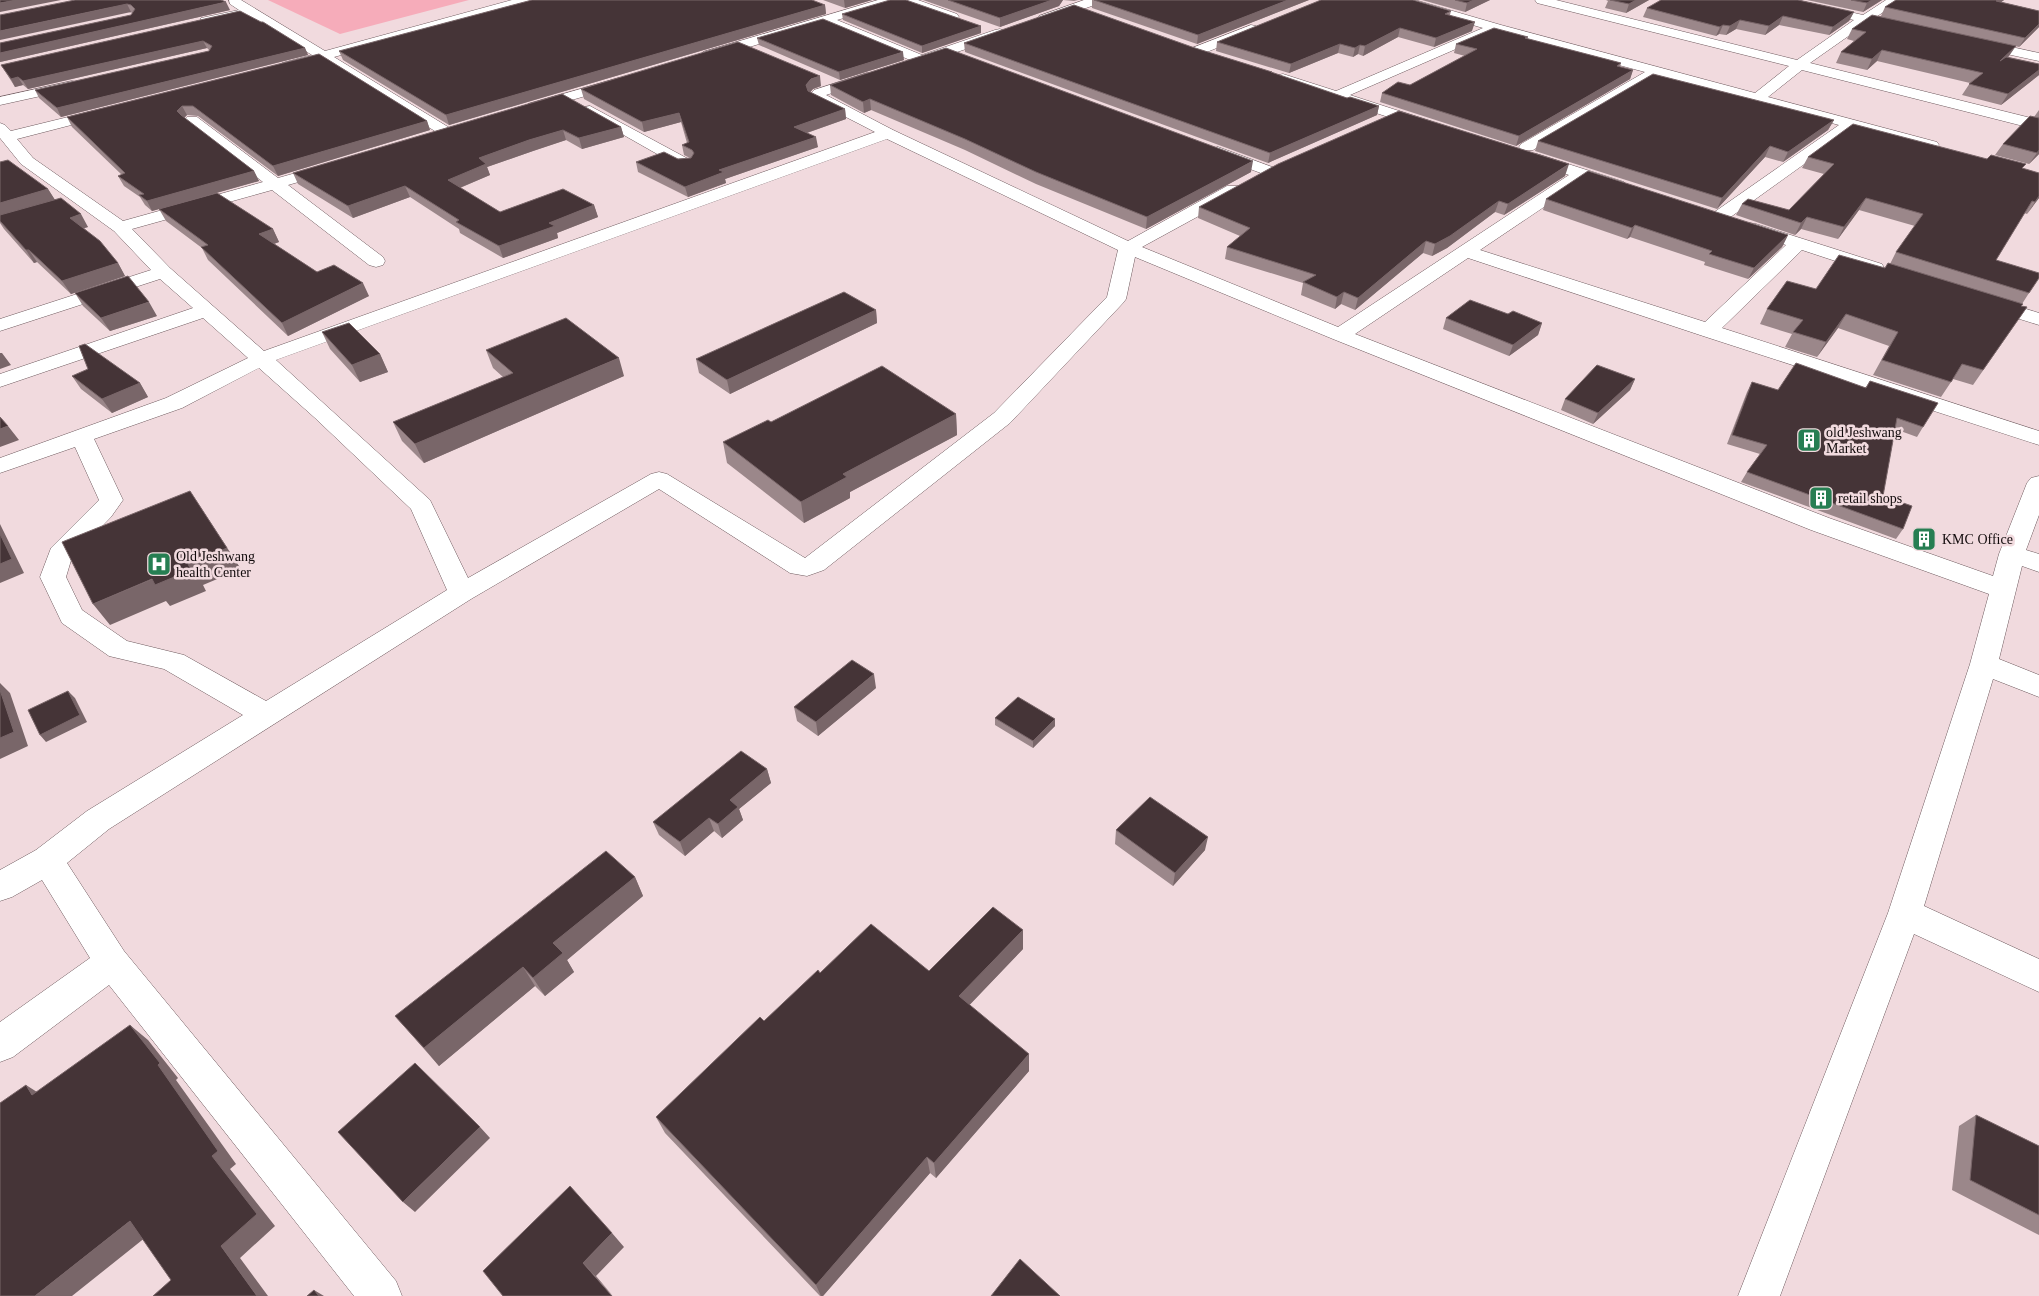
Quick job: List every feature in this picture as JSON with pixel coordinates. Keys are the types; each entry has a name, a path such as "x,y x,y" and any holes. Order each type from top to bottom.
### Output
{"street":[{"path":"232,0 448,133"},
{"path":"276,69 526,0"},
{"path":"694,59 741,45 824,12 845,14 890,0"},
{"path":"906,0 962,20"},
{"path":"1051,0 1075,8"},
{"path":"1402,0 1496,28 1945,149"},
{"path":"1541,0 2039,125"},
{"path":"1781,0 1909,29"},
{"path":"1758,98 1798,65 1863,19 1895,0"},
{"path":"1027,24 1075,8 1094,7"},
{"path":"192,24 250,11"},
{"path":"824,12 922,60"},
{"path":"1610,30 1640,12"},
{"path":"1197,51 1261,26"},
{"path":"904,66 1004,32 980,27"},
{"path":"1338,95 1496,28"},
{"path":"1581,50 1596,40"},
{"path":"1965,41 2039,57"},
{"path":"1178,44 1216,57"},
{"path":"741,45 759,53"},
{"path":"947,52 965,58"},
{"path":"1637,192 1513,151 1657,70"},
{"path":"876,74 838,86 816,96 888,133 1128,248 1820,524 2003,589"},
{"path":"1272,74 1442,129"},
{"path":"516,112 630,78"},
{"path":"820,79 838,86"},
{"path":"0,101 85,82"},
{"path":"567,97 686,164"},
{"path":"122,108 4,133 27,161 120,227 163,272 263,358 421,506 462,593"},
{"path":"1377,123 1395,115"},
{"path":"192,120 376,261"},
{"path":"1719,217 1851,123"},
{"path":"428,139 465,128"},
{"path":"0,466 174,403 263,358 888,133"},
{"path":"1204,147 1269,171"},
{"path":"9,166 27,161"},
{"path":"0,888 47,860 98,820 462,593 659,479 798,567 807,567 815,564 1002,418 1116,299 1128,248 1248,182 1287,163"},
{"path":"120,227 342,164"},
{"path":"1340,334 1582,174"},
{"path":"64,205 82,200"},
{"path":"1701,212 1891,273"},
{"path":"1707,331 1798,244"},
{"path":"1466,251 2039,438"},
{"path":"0,325 163,272"},
{"path":"1974,299 2039,319"},
{"path":"0,380 207,310"},
{"path":"82,437 111,500 102,512 60,554 53,577 71,616 119,649 174,662 266,715"},
{"path":"1759,1296 1905,913 1984,664 2003,589 2026,558 2039,484"},
{"path":"1984,664 2039,686"},
{"path":"47,860 112,962 381,1296"},
{"path":"1905,913 2039,976"},
{"path":"0,1044 112,962"}],"shaded area":[{"path":"268,0 469,0 340,34"}],"building":[{"path":"0,0 17,0 0,3"},
{"path":"75,0 221,0 226,2 0,53 0,43 131,15 135,9 127,4 0,31 0,15"},
{"path":"532,0 812,0 825,5 446,115 339,51"},
{"path":"890,0 906,0 981,26 922,46 842,14"},
{"path":"948,0 1052,0 1000,18"},
{"path":"1094,0 1288,0 1198,35"},
{"path":"1321,0 1413,0 1451,11 1445,14 1475,22 1436,38 1400,28 1365,46 1360,45 1355,48 1340,44 1291,64 1217,42"},
{"path":"1455,0 1474,0 1467,3"},
{"path":"1610,0 1636,0 1629,4"},
{"path":"1661,0 1798,0 1854,12 1833,27 1783,16 1769,26 1740,20 1730,26 1723,25 1720,27 1647,8"},
{"path":"1851,0 1872,0 1867,3"},
{"path":"1896,0 1997,0 2039,11 2039,24 2025,38 1885,7"},
{"path":"1074,5 1192,47 1347,98 1350,97 1379,106 1270,153 964,43"},
{"path":"240,11 263,22 305,48 57,108 35,90 209,51 212,46 203,41 23,81 18,77 11,79 1,65"},
{"path":"1872,15 2016,46 2000,61 2006,57 2039,64 2039,70 2008,94 1969,84 1983,73 1882,50 1872,59 1841,52 1866,32 1852,29"},
{"path":"823,19 903,52 839,72 757,38"},
{"path":"1494,28 1621,63 1617,66 1633,70 1519,136 1382,93 1398,82 1410,85 1477,49 1456,44"},
{"path":"738,42 820,76 811,79 806,85 808,91 845,109 794,127 816,137 719,170 724,172 685,187 636,162 664,152 678,159 691,158 694,153 692,150 682,145 689,142 679,113 642,122 581,89"},
{"path":"946,48 1253,161 1147,217 1036,172 965,139 870,99 863,102 830,85"},
{"path":"319,54 427,121 273,166 193,106 182,106 177,111 181,115 254,171 147,201 139,195 144,194 118,176 125,173 67,117"},
{"path":"1653,74 1834,120 1788,152 1770,146 1722,198 1538,141"},
{"path":"562,94 621,127 579,138 563,130 529,140 479,158 486,164 448,180 500,212 563,189 594,205 549,223 555,226 499,246 456,222 459,220 405,186 348,206 293,173"},
{"path":"1399,111 1569,164 1508,204 1499,201 1450,236 1435,244 1426,241 1358,298 1344,292 1337,297 1303,282 1316,275 1227,247 1250,228 1199,207 1278,164"},
{"path":"2030,116 2039,118 2039,150 2037,153 2003,144"},
{"path":"1853,124 1987,159 1991,155 2026,164 2022,168 2039,173 2039,196 2035,202 2032,201 1996,260 2039,273 2039,278 2029,293 1896,252 1923,214 1866,198 1844,227 1807,217 1801,223 1742,204 1748,199 1789,210 1834,164 1808,157"},
{"path":"8,160 48,189 0,203 0,162"},
{"path":"1588,171 1788,235 1754,268 1709,254 1712,251 1635,225 1632,228 1546,199"},
{"path":"217,193 273,229 259,234 317,272 334,265 363,283 282,323 201,247 208,245 159,209"},
{"path":"61,198 81,214 70,218 100,241 118,263 62,281 29,250 26,250 0,221 0,215"},
{"path":"1839,255 1885,268 1888,263 2023,304 2021,306 2027,307 1983,370 1962,364 1951,382 1882,360 1898,332 1846,314 1826,342 1793,332 1803,320 1767,309 1787,281 1816,289"},
{"path":"128,276 149,302 101,318 75,293"},
{"path":"844,292 876,310 727,380 696,359"},
{"path":"1470,300 1508,314 1513,311 1542,323 1513,345 1446,318"},
{"path":"566,318 619,358 415,444 393,422 513,373 486,350"},
{"path":"349,323 380,354 352,365 322,332"},
{"path":"85,344 140,383 102,399 72,376 88,369 79,346"},
{"path":"1796,363 1866,388 1870,381 1938,403 1923,427 1897,418 1883,496 1912,506 1903,529 1747,472 1767,445 1732,435 1752,382 1778,390"},
{"path":"1597,365 1635,379 1598,413 1565,399"},
{"path":"882,366 956,414 843,474 847,477 801,502 723,442 768,420 771,422"},
{"path":"0,417 8,426 0,429"},
{"path":"190,491 227,548 188,564 191,570 155,585 152,579 93,604 62,542"},
{"path":"0,534 12,559 0,564"},
{"path":"852,660 874,674 816,722 794,707"},
{"path":"0,690 14,732 0,738"},
{"path":"68,691 80,715 40,735 28,710"},
{"path":"1018,697 1055,719 1033,741 995,718"},
{"path":"741,751 767,769 730,800 738,807 718,824 709,818 680,842 653,822"},
{"path":"1150,797 1208,837 1175,873 1116,830"},
{"path":"606,851 635,877 553,943 563,953 533,978 523,967 424,1048 395,1016"},
{"path":"993,907 1023,930 959,996 1029,1054 934,1163 927,1157 816,1285 656,1117 760,1017 764,1021 818,970 820,973 871,924 929,971"},
{"path":"130,1025 160,1063 158,1065 218,1151 212,1156 257,1214 221,1246 257,1296 153,1296 171,1280 130,1221 35,1296 0,1296 0,1103 26,1085 32,1095"},
{"path":"415,1063 480,1127 403,1202 338,1132"},
{"path":"1976,1115 2039,1146 2039,1215 1970,1180"},
{"path":"570,1186 612,1233 583,1263 612,1296 503,1296 483,1271"},
{"path":"1020,1259 1060,1296 991,1296"},
{"path":"314,1290 319,1296 307,1296"}],"place":[{"name":"old Jeshwang Market","path":"1809,440"},
{"name":"retail shops","path":"1821,498"},
{"name":"KMC Office","path":"1924,539"},
{"name":"Old Jeshwang health Center","path":"159,564"}]}
